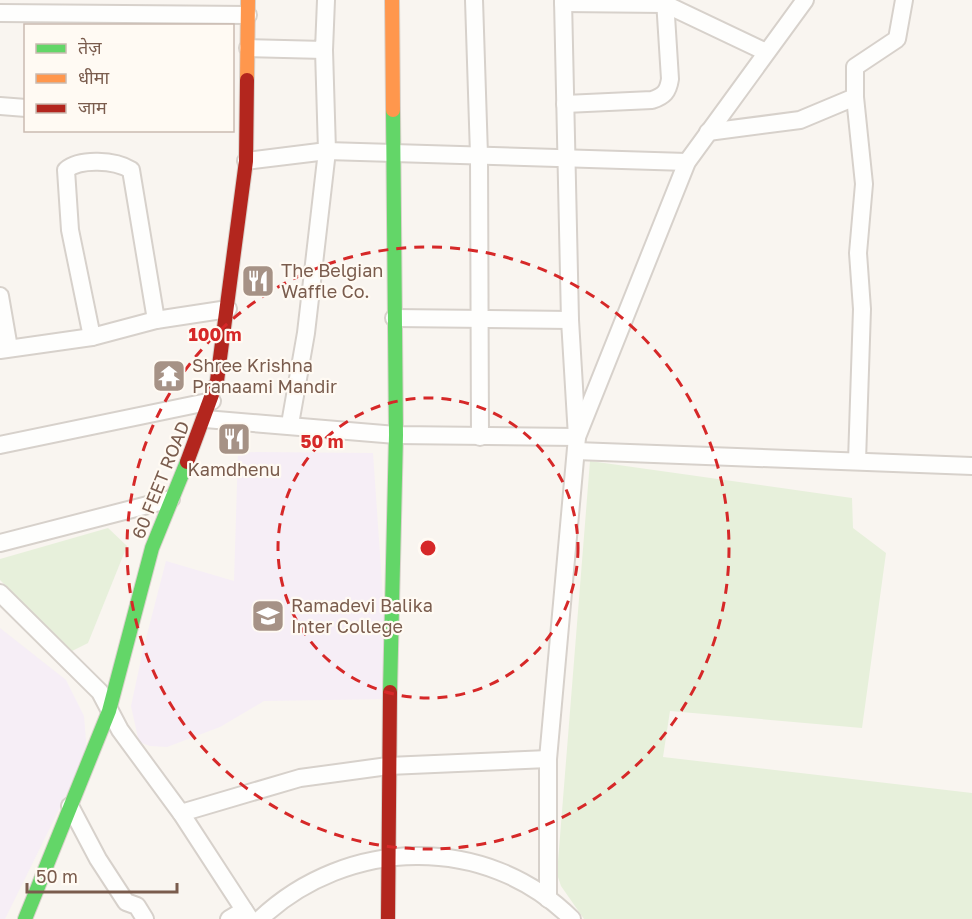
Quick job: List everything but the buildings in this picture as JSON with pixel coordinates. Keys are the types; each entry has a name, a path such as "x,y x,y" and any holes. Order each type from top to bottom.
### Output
{"street":[{"path":"291,424 306,333 327,151 324,50 326,0"},
{"path":"388,919 388,766 396,435 392,0"},
{"path":"474,0 479,155 477,320 480,437"},
{"path":"576,444 687,162 806,0"},
{"path":"857,461 862,309 858,253 864,184 855,97 855,67 897,39 904,0"},
{"path":"549,899 548,759 576,444 570,320 563,1 665,2 766,52"},
{"path":"565,104 652,100 663,96 668,90 669,79 665,2"},
{"path":"0,13 248,7"},
{"name":"60 FEET ROAD","path":"25,919 109,711 152,548 212,401 228,309 246,160 240,120 248,48 248,7"},
{"path":"248,48 324,50"},
{"path":"708,132 800,120 855,97"},
{"path":"0,106 24,108"},
{"path":"246,160 327,151 687,162"},
{"path":"92,337 70,230 66,170 73,164 103,162 131,170 156,320"},
{"path":"0,296 4,349 92,337 156,320 228,309"},
{"path":"394,318 570,320"},
{"path":"0,445 212,401"},
{"path":"205,419 291,424 396,435 480,437 972,466"},
{"path":"0,543 171,499"},
{"path":"0,593 100,693 109,711 181,813 247,914 229,919"},
{"path":"181,813 300,778 388,766 548,759"},
{"path":"70,806 98,859 126,902 137,906 144,919"},
{"path":"260,919 304,885 334,870 366,860 387,857 439,855 478,863 515,878 549,899 572,919"}],"shaded area":[{"name":"Ramadevi Balika Inter College","path":"238,452 373,453 390,699 264,701 220,727 167,747 150,746 139,742 131,706 166,561 234,581"},
{"path":"0,628 66,680 84,716 87,753 5,919 0,919"}],"green space":[{"path":"590,461 852,498 853,528 886,553 862,728 670,711 663,757 972,793 972,919 584,919 561,886 557,874"},
{"path":"108,528 127,546 88,643 72,651 0,580 0,559"}],"traffic: fast":[{"path":"390,692 396,435 393,110"},
{"path":"25,919 109,711 152,548 187,462"}],"traffic: slow":[{"path":"247,80 248,0"},
{"path":"392,0 393,110"}],"traffic: jam":[{"path":"187,462 217,381 246,161 247,80"},
{"path":"388,919 390,692"}],"place":[{"name":"The Belgian Waffle Co.","path":"258,281"},
{"name":"Shree Krishna Pranaami Mandir","path":"169,376"},
{"name":"Kamdhenu","path":"234,439"},
{"name":"Ramadevi Balika Inter College","path":"268,616"}]}
